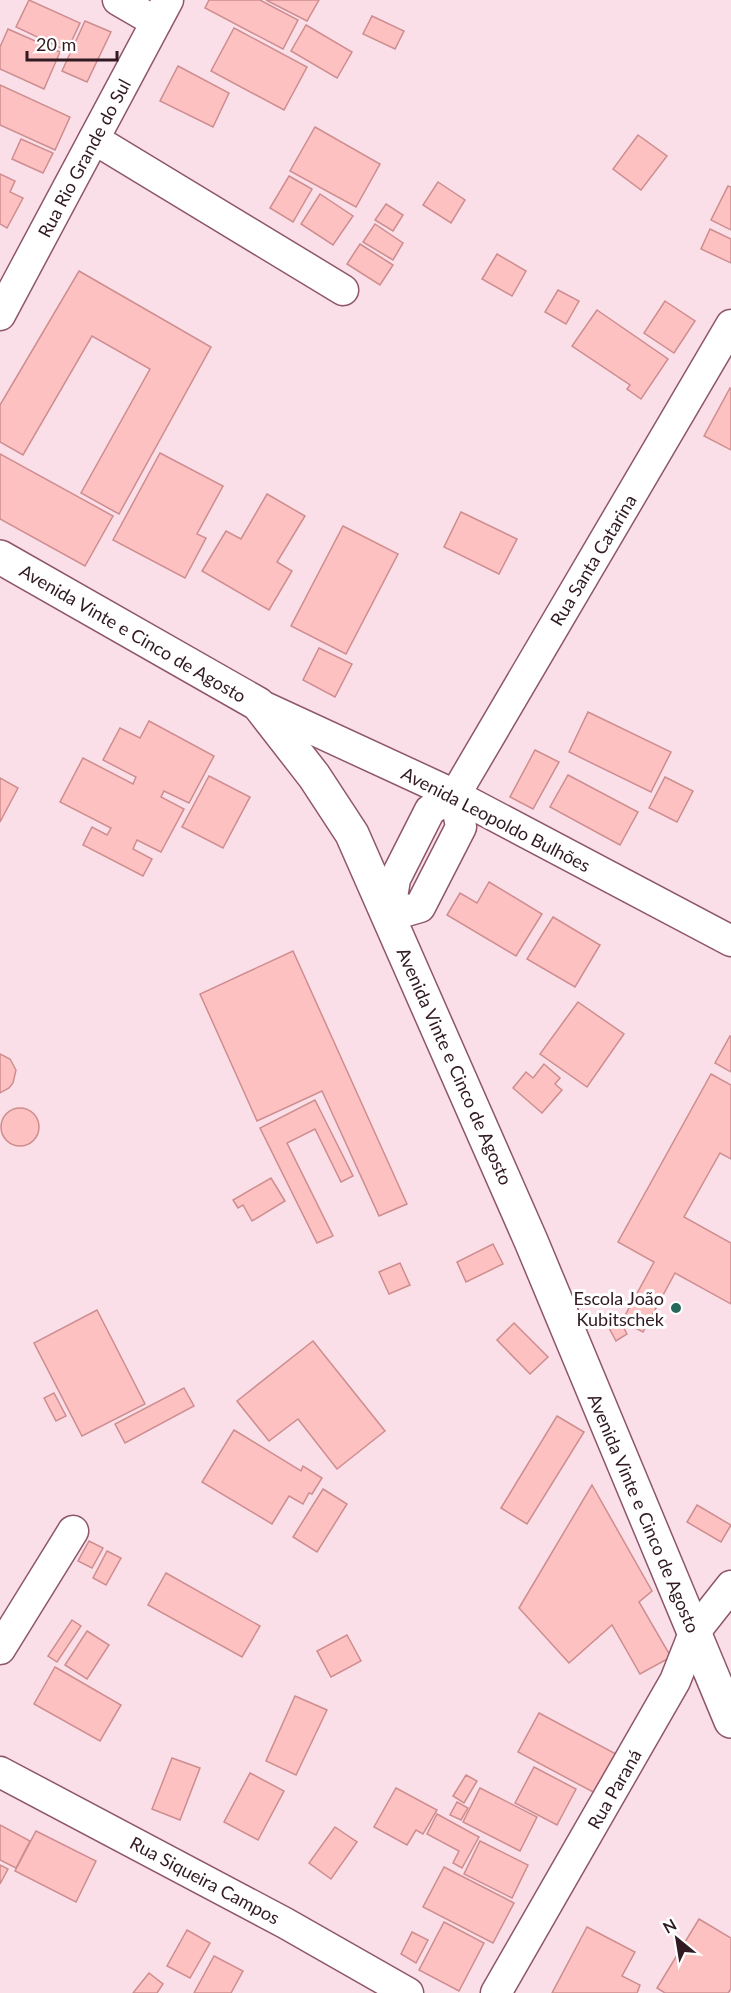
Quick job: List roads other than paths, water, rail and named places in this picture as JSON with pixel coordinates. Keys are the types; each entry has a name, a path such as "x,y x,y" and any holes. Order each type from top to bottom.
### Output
{"main road":[{"name":"Avenida Vinte e Cinco de Agosto","path":"0,557 258,704 314,777 352,834 526,1230 731,1721"}],"street":[{"path":"118,0 162,11"},
{"name":"Rua Rio Grande do Sul","path":"0,315 162,11"},
{"path":"94,139 343,290"},
{"name":"Rua Santa Catarina","path":"389,916 395,879 430,810 455,795 731,326"},
{"name":"Avenida Leopoldo Bulhões","path":"258,704 455,795 731,941"},
{"path":"0,1649 73,1531"},
{"name":"Rua Paraná","path":"496,1993 675,1682 694,1633 731,1586"},
{"name":"Rua Siqueira Campos","path":"0,1772 285,1923 408,1993"}],"place":[{"name":"Escola João Kubitschek","path":"676,1308"}]}
